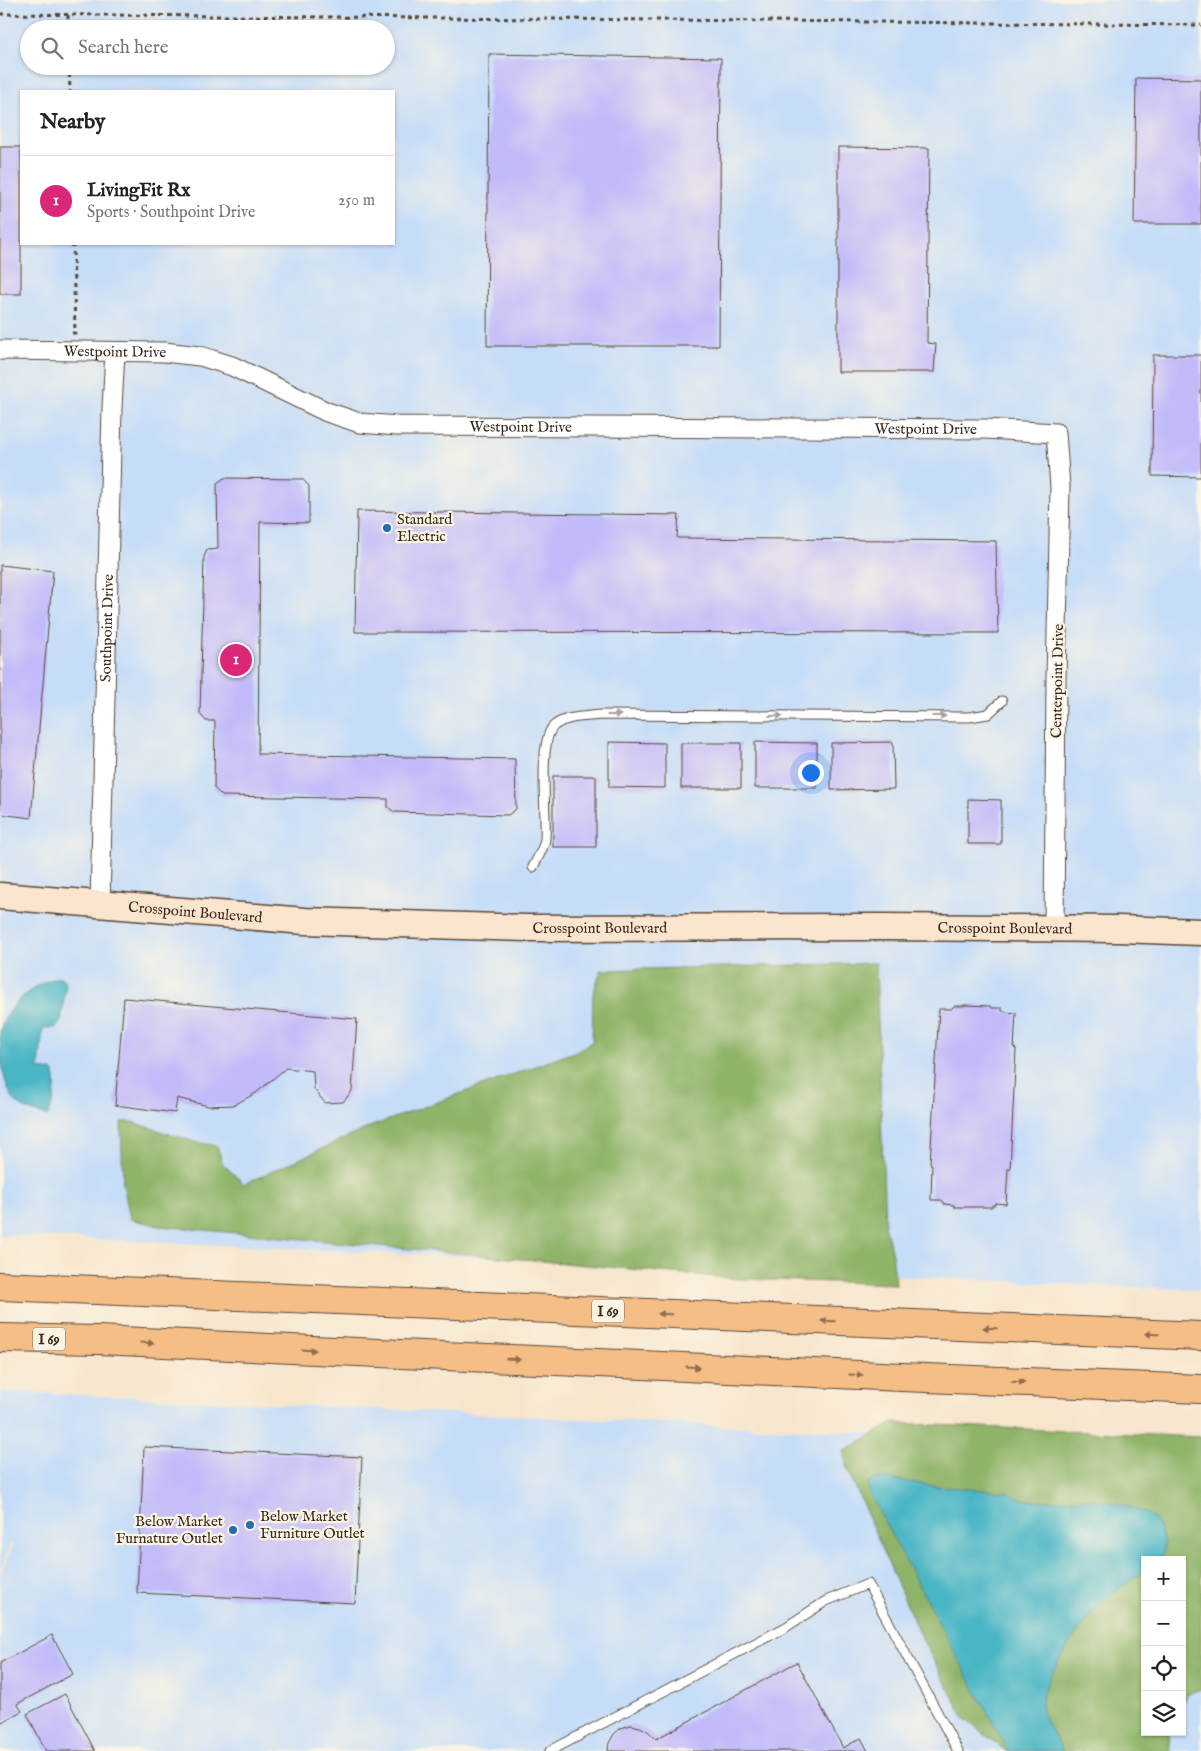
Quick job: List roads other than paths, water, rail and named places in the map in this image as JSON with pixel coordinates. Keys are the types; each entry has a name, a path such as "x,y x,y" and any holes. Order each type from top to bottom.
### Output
{"highway":[{"name":"I 69","path":"5,1285 1201,1336"},
{"name":"I 69","path":"0,1338 98,1340 1201,1389"}],"street":[{"name":"Westpoint Drive","path":"0,350 164,352 200,356 232,366 328,412 360,422 397,426 986,429 1056,433"},
{"name":"Southpoint Drive","path":"100,904 115,352"},
{"name":"Centerpoint Drive","path":"1054,928 1056,670 1060,487 1056,433"},
{"name":"Crosspoint Boulevard","path":"0,896 305,921 536,928 1118,928 1201,932"}],"lane":[{"path":"533,868 544,842 546,740 553,726 565,720 600,716 969,717 988,714 1002,701"},
{"path":"550,1751 786,1627 826,1601 868,1584 958,1751"}],"water":[{"path":"61,977 66,984 61,1021 56,1028 43,1028 39,1069 53,1071 55,1076 55,1094 48,1116 23,1107 11,1095 3,1068 0,1032 8,1013 23,996 51,979"},
{"path":"876,1479 890,1479 934,1486 1009,1492 1026,1500 1088,1499 1103,1501 1139,1510 1146,1513 1157,1523 1164,1541 1162,1556 1141,1556 1141,1574 1115,1591 1092,1612 1064,1652 1043,1694 1041,1703 1044,1716 1063,1751 1008,1751 869,1493 868,1483"}],"place":[{"name":"Standard Electric","path":"387,528"},
{"name":"LivingFit Rx","path":"236,660"},
{"name":"Below Market Furniture Outlet","path":"250,1525"},
{"name":"Below Market Furnature Outlet","path":"233,1530"}]}
